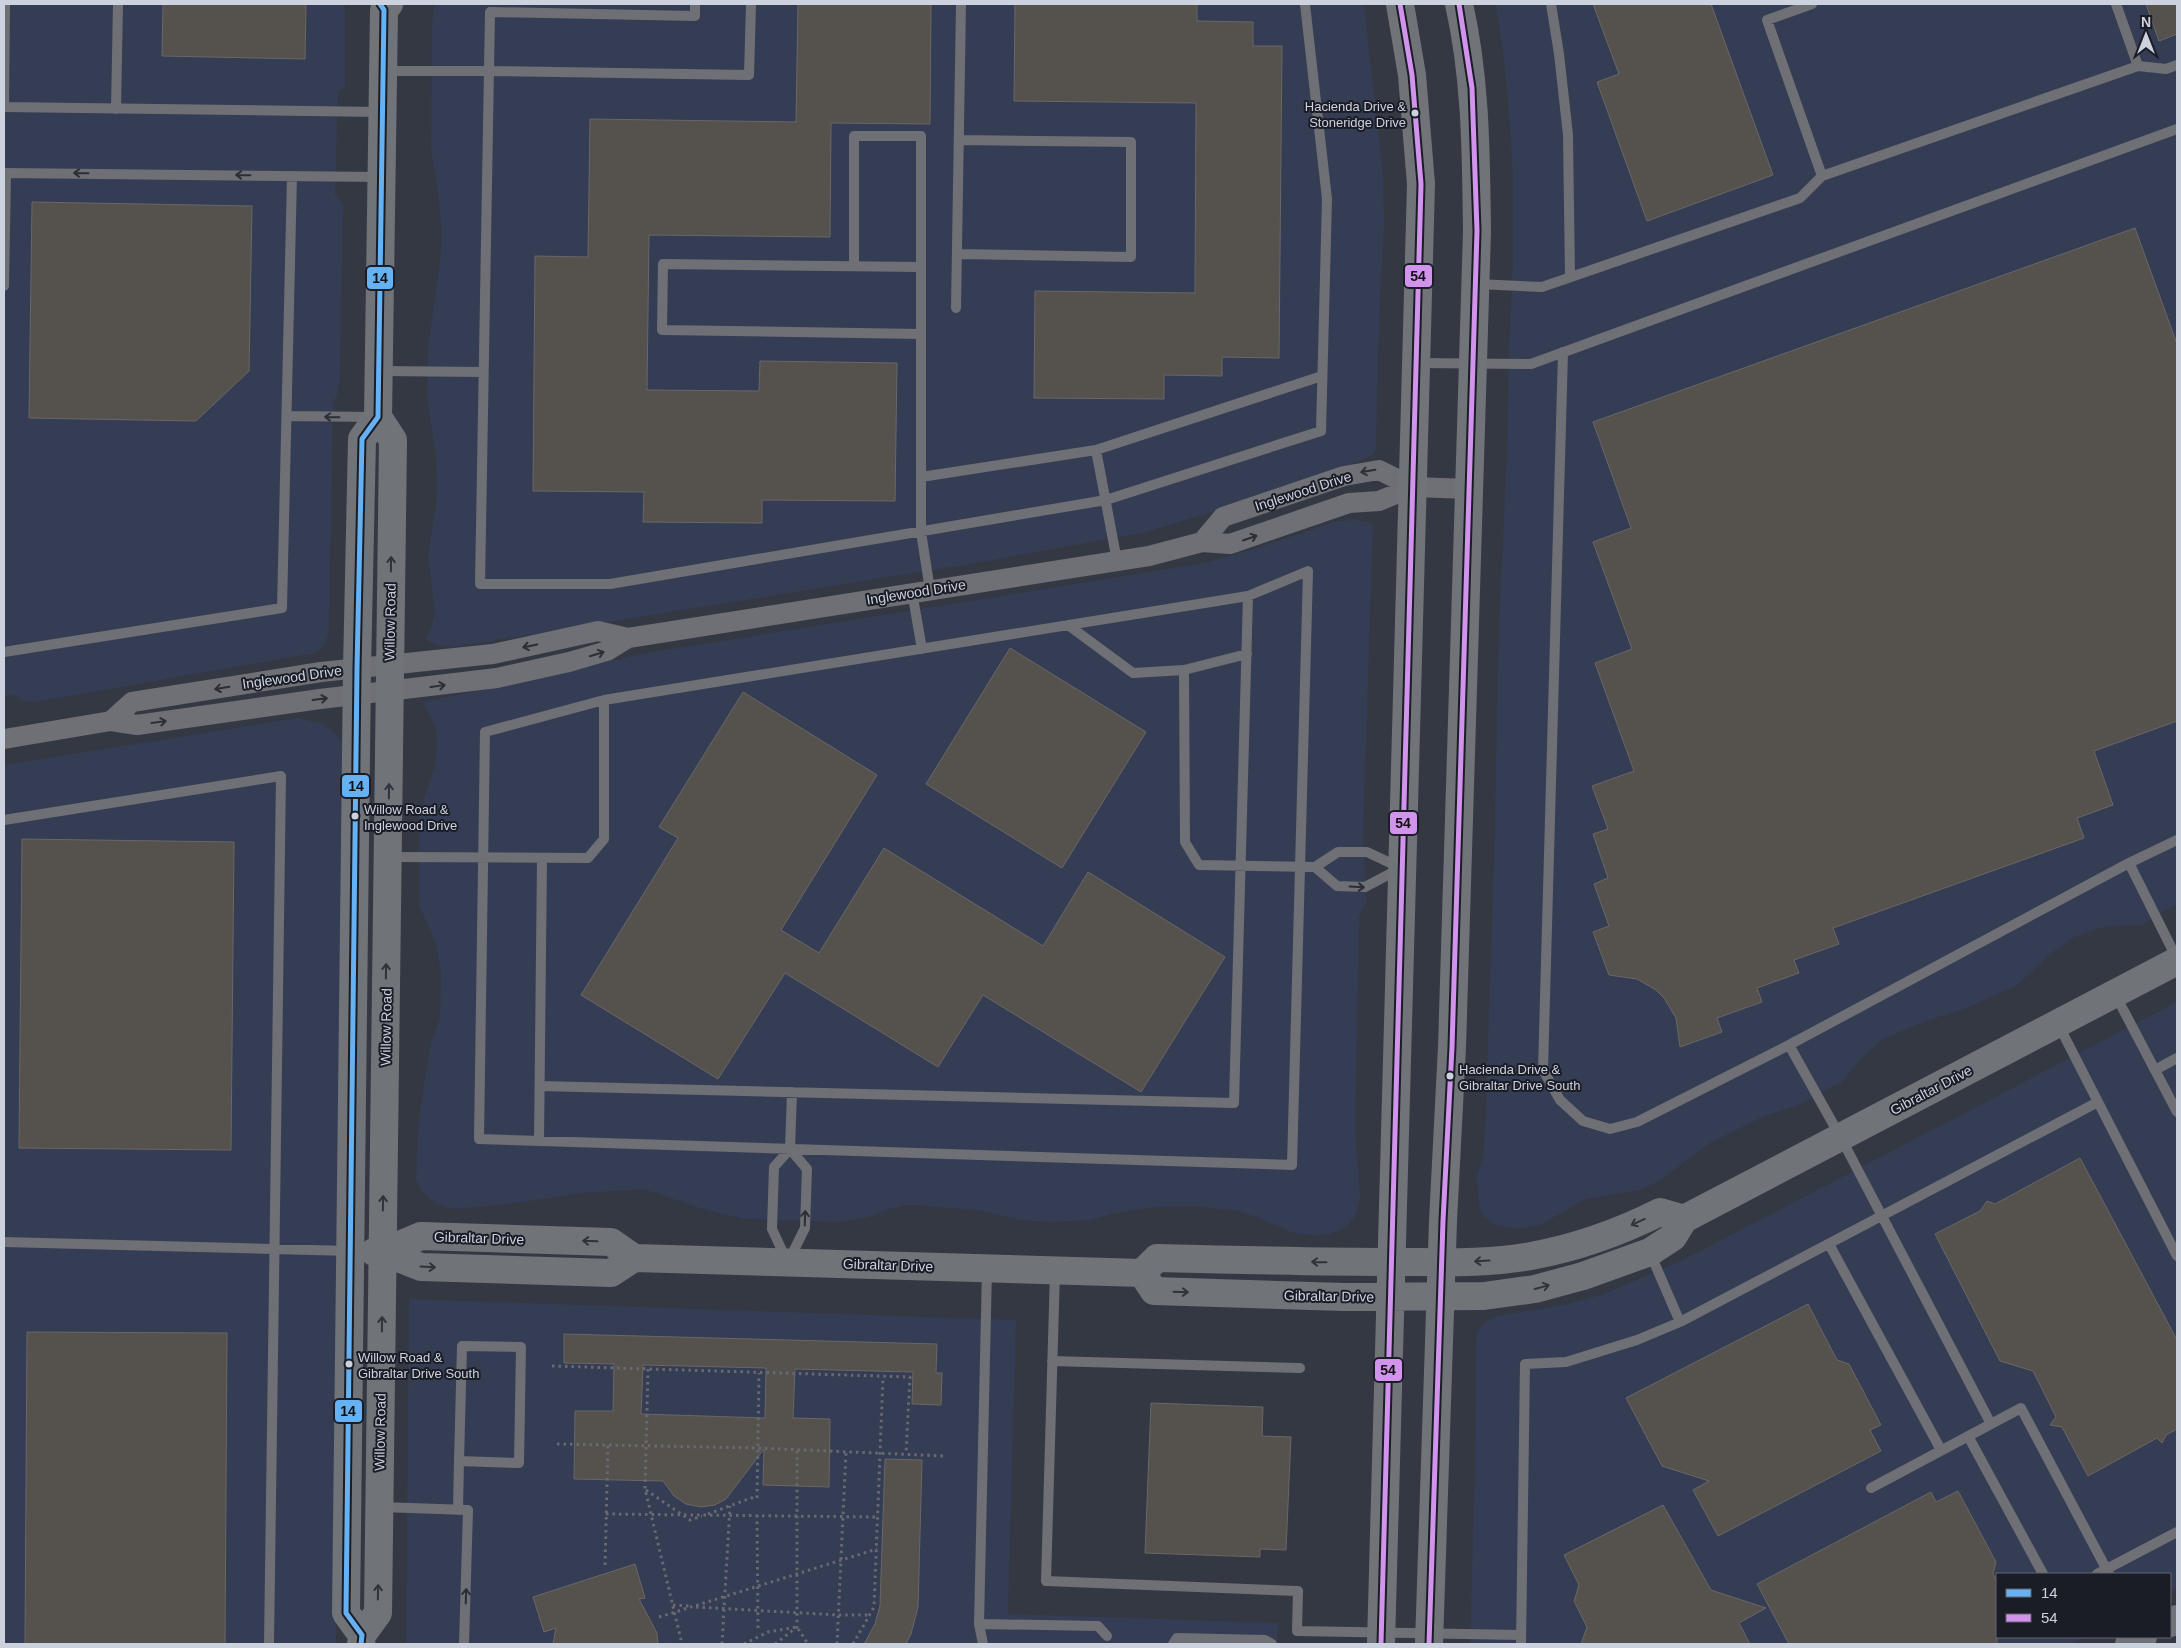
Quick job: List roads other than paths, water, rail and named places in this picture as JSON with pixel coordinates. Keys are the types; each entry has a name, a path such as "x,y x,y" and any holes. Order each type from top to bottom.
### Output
{"street":[{"path":"1381,1638 1421,184 1412,76 1400,4"},
{"path":"1429,1639 1442,1262 1452,1047 1476,284 1476,122 1467,40 1459,4"},
{"path":"378,417 384,6"},
{"name":"Willow Road","path":"378,417 393,440 380,1507 378,1613 361,1640 346,1614 357,817 357,669 362,439 378,417"},
{"name":"Inglewood Drive","path":"1202,542 1223,517 1344,476 1379,470 1413,487"},
{"name":"Inglewood Drive","path":"4,739 111,722 136,725 357,695 390,679 598,631 628,638 1150,556 1202,542 1230,544 1349,503 1379,501 1413,487 1470,489"},
{"name":"Inglewood Drive","path":"111,722 132,702 322,672 357,669 390,679"},
{"name":"Gibraltar Drive","path":"350,1251 383,1252 421,1267 611,1272 634,1258 1142,1273 1154,1291 1441,1297 1484,1296 1535,1289 1583,1276 1650,1252 1673,1237 1684,1219 2177,960"},
{"path":"1142,1273 1157,1258 1390,1262 1484,1261 1531,1256 1583,1242 1636,1224 1660,1212 1684,1219"},
{"path":"2129,1644 2141,1638"}],"lane":[{"path":"5,4 4,108 383,112"},
{"path":"116,109 118,4"},
{"path":"695,4 695,16 490,12 480,584 610,584 1106,500 1321,431 1327,199 1305,4"},
{"path":"383,71 749,75 751,4"},
{"path":"956,308 961,4"},
{"path":"1551,4 1568,135 1570,277"},
{"path":"1812,4 1767,20 1822,176"},
{"path":"2116,4 2138,66"},
{"path":"1476,284 1542,287 1800,198 1822,176 2138,66 2166,69 2177,65"},
{"path":"1417,363 1531,364 2177,129"},
{"path":"854,266 854,136 921,136 922,649"},
{"path":"957,254 1131,257 1131,142 959,140"},
{"path":"4,286 6,172 382,177"},
{"path":"4,652 282,608 292,176"},
{"path":"921,268 663,264 662,330 921,334"},
{"path":"1563,352 1543,1070 1560,1100 1583,1121 1610,1129 1637,1122 1789,1045 2129,863 2177,840"},
{"path":"379,371 484,372"},
{"path":"921,477 1096,450 1322,376"},
{"path":"287,416 378,417"},
{"path":"1096,450 1117,561"},
{"path":"1308,570 1292,1165 479,1139 485,732 604,700 1068,625 1248,596 1308,570"},
{"path":"540,1086 1234,1103 1248,596"},
{"path":"1068,625 1133,674 1184,670 1247,654"},
{"path":"1184,670 1185,842 1199,865 1314,867 1338,852 1367,852 1401,868"},
{"path":"388,857 588,858 604,839 604,700"},
{"path":"4,820 281,776 269,1644"},
{"path":"539,1141 542,858"},
{"path":"2129,863 2177,960"},
{"path":"1314,867 1337,886 1365,887 1401,868"},
{"path":"2115,994 2177,1112"},
{"path":"2057,1024 2177,1256"},
{"path":"1789,1045 1841,1138 1991,1424"},
{"path":"2155,1070 2177,1058"},
{"path":"788,1262 772,1229 774,1167 790,1149 792,1092"},
{"path":"1055,1270 1046,1581 1298,1591 1297,1631 1381,1638 1521,1640 1525,1364 1566,1362 1638,1340 1680,1322 2098,1102"},
{"path":"788,1262 805,1228 807,1168 790,1149"},
{"path":"4,1242 350,1251"},
{"path":"1828,1244 1941,1450"},
{"path":"1650,1252 1680,1322"},
{"path":"983,1644 979,1624 987,1268"},
{"path":"458,1510 459,1462 462,1346 521,1347 519,1463 459,1462"},
{"path":"1052,1361 1300,1368"},
{"path":"1871,1488 2021,1408 2104,1573 2177,1532"},
{"path":"1968,1436 2042,1573"},
{"path":"380,1507 468,1510 464,1644"},
{"path":"979,1624 1098,1626 1107,1636"},
{"path":"1173,1644 1177,1638 1232,1642 1265,1640 1272,1644"}],"place":[{"name":"Hacienda Drive & Stoneridge Drive","path":"1415,113"},
{"name":"Willow Road & Inglewood Drive","path":"355,816"},
{"name":"Hacienda Drive & Gibraltar Drive South","path":"1450,1076"},
{"name":"Willow Road & Gibraltar Drive South","path":"349,1364"}]}
